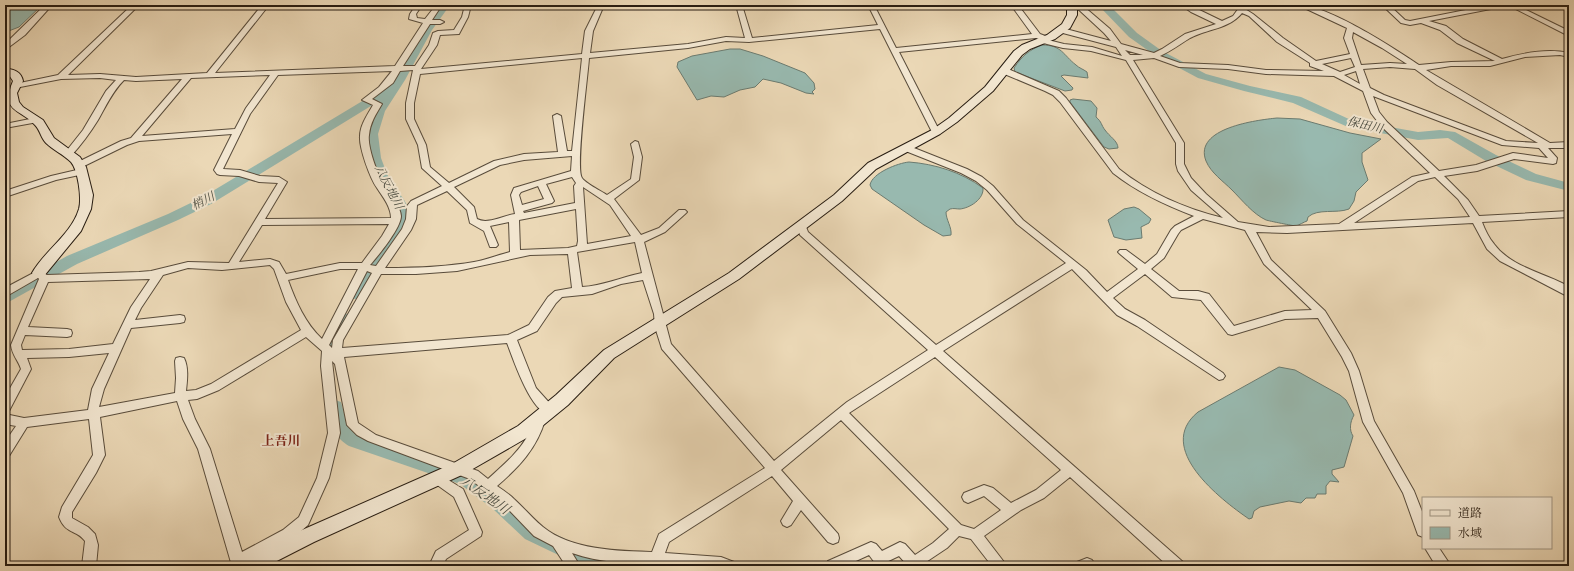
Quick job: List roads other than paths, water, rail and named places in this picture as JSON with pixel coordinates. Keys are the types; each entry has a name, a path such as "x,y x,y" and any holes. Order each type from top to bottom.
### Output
{"street":[{"path":"5,48 49,5"},
{"path":"61,77 136,5"},
{"path":"209,75 266,5"},
{"path":"419,5 413,14 413,19 420,22 433,22"},
{"path":"332,353 364,267 386,238 396,216 392,204 379,185 370,164 364,136 368,121 378,104 366,100 382,89 400,68 433,22 439,5"},
{"path":"468,5 465,17 456,32 438,33 433,45 422,63 415,69 410,103 410,119 422,145 426,168 434,173 471,210 473,221 488,229 493,245"},
{"path":"601,5 589,32 576,153 576,173 578,180 608,199 620,212 638,239 659,314 660,327 666,346 833,538"},
{"path":"739,5 748,40"},
{"path":"872,5 936,132"},
{"path":"1014,5 1041,38"},
{"path":"242,564 458,469 506,443 544,416 608,354 734,276 838,198 872,166 936,132 953,120 989,89 1018,53 1041,38 1062,30 1071,19 1073,5 1079,6 1095,20 1128,58 1180,143 1182,148 1180,165 1184,174 1202,195 1236,224"},
{"path":"1184,5 1193,12 1222,24"},
{"path":"1301,5 1337,20 1385,46 1417,68 1545,146 1553,158 1553,161 1513,156 1477,168 1436,174 1415,179 1341,226"},
{"path":"1385,5 1403,22 1410,23 1501,5"},
{"path":"1510,5 1569,34"},
{"path":"895,50 1041,38 1063,46 1092,49 1115,56 1128,58 1154,56 1188,36 1222,24 1235,17 1243,8 1280,40 1314,63 1366,91 1394,103 1493,139 1516,145 1569,145"},
{"path":"1422,21 1443,28 1454,38 1501,60"},
{"path":"1350,27 1348,38 1375,113 1391,131 1467,204 1484,236 1496,253 1507,261 1569,293"},
{"path":"15,86 61,77 100,76 120,79 400,68 415,69 587,56 688,46 726,39 748,40 883,28"},
{"path":"1062,30 1154,56 1182,66 1228,66 1266,72 1335,74 1346,73 1363,66 1382,65 1429,68 1451,64 1490,64 1525,55 1560,53 1569,55"},
{"path":"1306,73 1310,66 1314,63 1354,55"},
{"path":"5,71 17,76 18,81 12,98 14,103 43,126 50,140 76,160 80,168 86,195 83,216 74,231 41,275 41,284 16,345 16,350 26,364 26,369 5,408"},
{"path":"1005,71 1048,89 1059,97 1109,162 1126,179 1168,203 1202,216 1249,228 1281,230 1569,214"},
{"path":"232,266 283,182 279,180 259,179 250,176 220,172 218,170 244,119 276,73"},
{"path":"135,140 188,77"},
{"path":"68,154 80,141 112,88 120,79"},
{"path":"557,116 563,154"},
{"path":"5,126 35,120"},
{"path":"5,194 80,168 135,140 160,136 238,131"},
{"path":"608,199 635,180 638,158 635,144"},
{"path":"906,148 964,171 979,179 990,188 1020,222 1083,272 1106,298 1121,312 1142,323 1206,366 1218,376"},
{"path":"242,564 297,528 304,521 311,507 323,478 334,433 326,366 338,340 378,270 406,230 411,219 411,210 414,203 497,163 524,157 576,153"},
{"path":"515,254 517,214 515,193 521,189 541,182 576,173"},
{"path":"481,225 549,202 541,182"},
{"path":"578,291 576,249 583,241 578,186 581,183"},
{"path":"517,214 580,205"},
{"path":"283,278 340,266 364,267 378,270 416,271 468,266 515,254 576,249 638,239 662,230 682,212"},
{"path":"1106,298 1161,256 1174,232 1178,228 1202,216"},
{"path":"258,222 395,221"},
{"path":"802,226 803,233 1178,566"},
{"path":"1249,228 1267,262 1321,314 1347,356 1354,371 1369,422 1408,491 1422,528"},
{"path":"1123,252 1176,294 1180,296 1200,294 1206,297 1232,331 1285,315 1321,314"},
{"path":"6,291 41,275 139,276 159,273 188,265 214,267 270,262 276,264 280,268 291,302 307,331 332,353 353,425 361,432 372,438 474,475 510,503 539,532 558,542 589,553 613,557 656,558 721,563 729,566"},
{"path":"656,558 664,538 773,469 851,405 1072,264"},
{"path":"89,566 92,545 90,538 87,533 67,522 65,517 66,510 92,469 99,455 94,413 94,399 136,307 159,273"},
{"path":"332,353 498,341 511,338 527,331 537,324 554,297 568,292 592,290 620,281 648,275"},
{"path":"127,325 180,319"},
{"path":"22,331 67,333"},
{"path":"5,419 24,423 94,413 161,399 197,394 215,387 307,331"},
{"path":"511,338 531,389 544,416"},
{"path":"18,354 69,353 116,348"},
{"path":"180,361 182,378 180,391 181,397 189,419 204,449 242,564"},
{"path":"842,412 957,529 975,535 1000,566"},
{"path":"489,486 522,454 534,436 544,416"},
{"path":"5,452 24,423"},
{"path":"975,535 1010,510 1040,494 1070,470"},
{"path":"436,566 441,555 476,532 459,493 437,478"},
{"path":"968,497 984,490 989,492 1010,510"},
{"path":"787,521 793,510 801,501"},
{"path":"833,565 871,548 880,559 900,548 916,564 949,539 957,529"},
{"path":"558,542 573,566"},
{"path":"1433,549 1444,566"},
{"path":"1082,566 1087,564 1089,566"}],"water":[{"path":"5,5 42,5 19,27 5,32"},
{"path":"1042,45 1049,45 1062,51 1077,66 1087,72 1088,78 1064,75 1061,76 1073,88 1072,90 1065,91 1015,72 1014,68 1023,57 1033,49"},
{"path":"730,49 740,49 763,56 805,73 814,83 815,89 812,92 814,94 806,93 781,83 763,79 755,87 740,90 724,97 711,96 697,100 677,67 678,62 692,56"},
{"path":"1070,100 1091,101 1097,108 1096,117 1118,145 1118,148 1109,149 1104,147 1070,102"},
{"path":"1277,118 1300,119 1350,133 1381,139 1362,153 1362,162 1368,180 1356,192 1354,201 1349,209 1312,214 1308,217 1307,221 1296,226 1266,220 1252,211 1208,165 1204,150 1209,141 1217,133 1242,124"},
{"path":"909,162 938,167 957,173 983,188 981,196 972,205 960,209 950,209 946,212 951,229 951,235 943,236 924,225 872,189 870,185 875,176 886,169"},
{"path":"1134,207 1139,209 1151,219 1149,223 1141,227 1142,238 1126,240 1114,237 1108,220 1124,209"},
{"path":"1279,367 1295,370 1340,395 1346,400 1354,415 1350,426 1353,436 1344,467 1332,470 1332,474 1339,482 1330,481 1326,486 1326,494 1317,494 1315,498 1306,498 1301,503 1289,501 1260,507 1254,511 1252,518 1249,519 1223,499 1196,472 1187,456 1183,441 1186,426 1198,412"}],"waterway":[{"name":"八反地川","path":"393,87 399,80 427,30 445,5"},
{"name":"保田川","path":"1103,5 1133,35 1157,52"},
{"name":"保田川","path":"1161,54 1202,76 1248,89 1297,100 1348,123 1418,136 1440,134 1451,135 1491,158 1531,177 1569,187"},
{"name":"梢川","path":"5,298 72,260 173,217 206,201 393,87"},
{"name":"八反地川","path":"355,294 373,263 399,227 402,220 402,209 398,201 389,191 380,174 375,158 372,134 379,111 393,87"},
{"name":"八反地川","path":"329,345 342,318"},
{"name":"八反地川","path":"335,407 340,427 346,435 355,441 466,478 499,502 532,533 578,555 594,559 617,561"},
{"name":"八反地川","path":"639,563 690,566"}],"district":[{"name":"上吾川","path":"281,440"}]}
